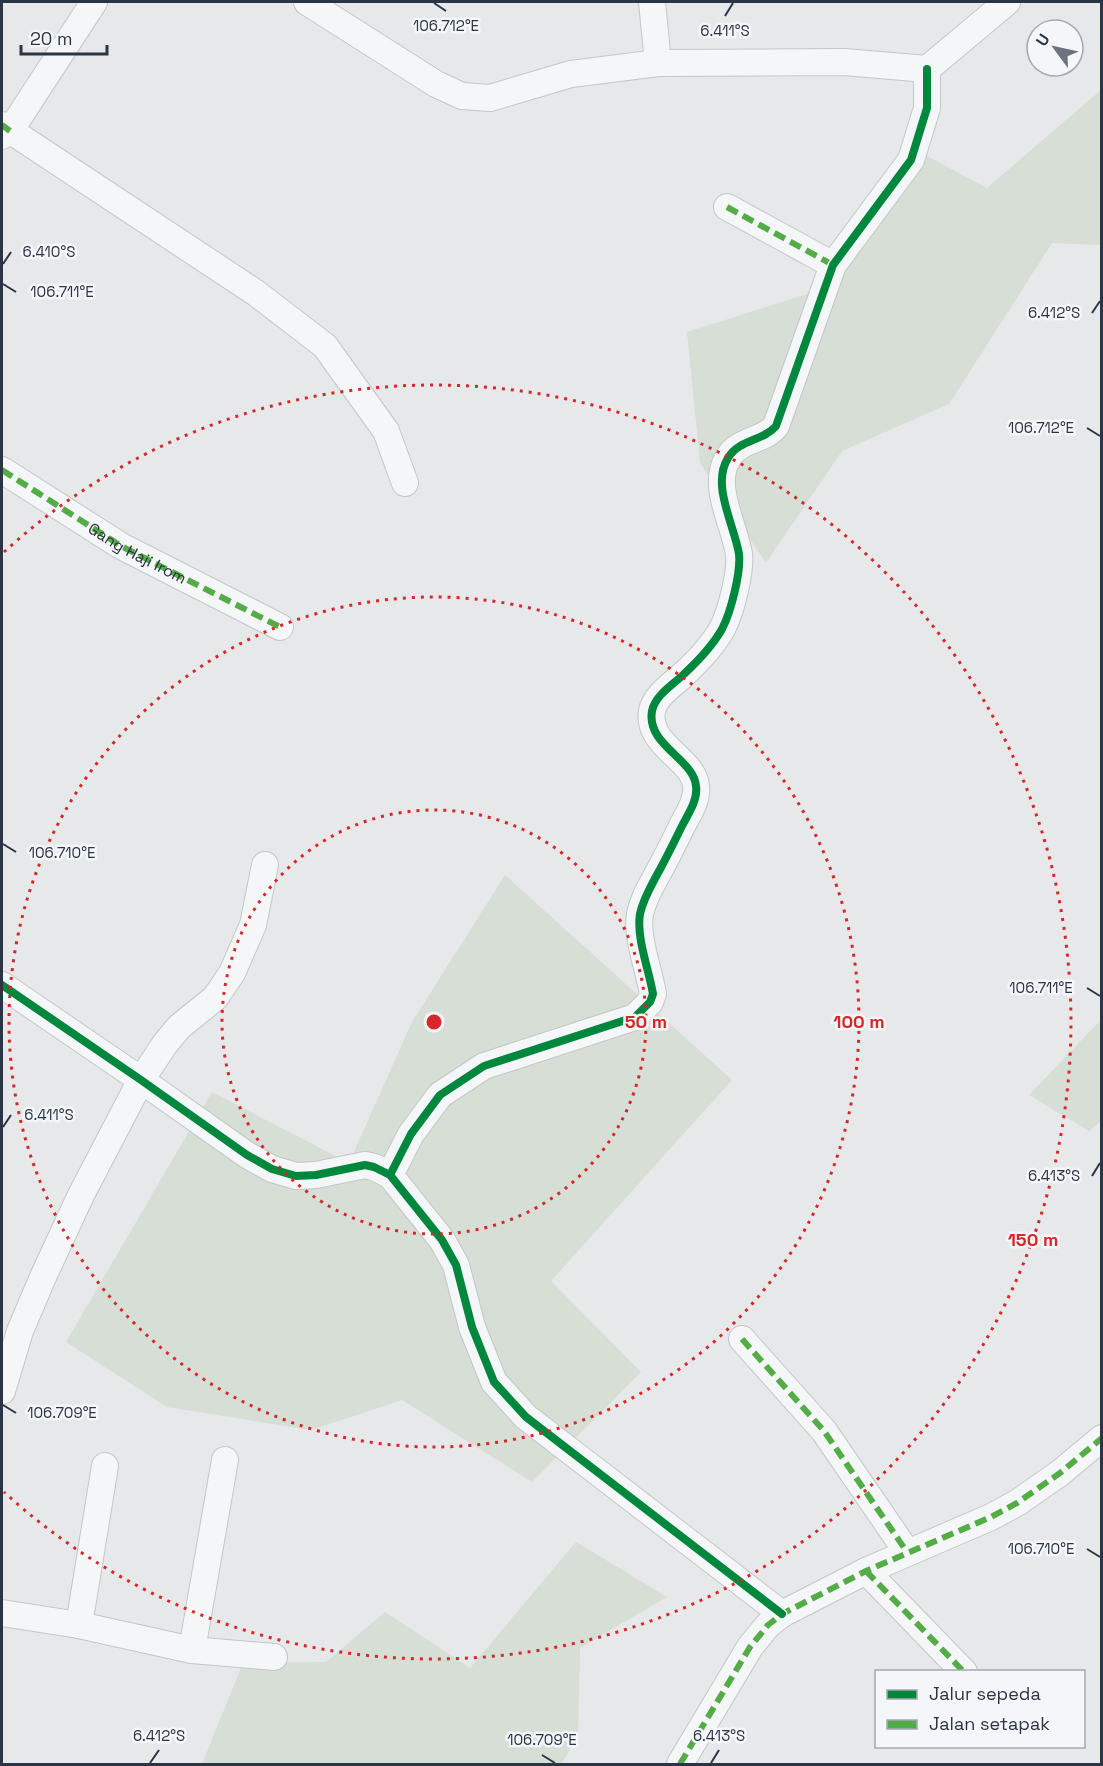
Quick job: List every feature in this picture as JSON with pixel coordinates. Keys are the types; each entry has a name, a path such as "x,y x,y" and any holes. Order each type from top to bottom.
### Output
{"street":[{"path":"94,2 4,130 256,293 325,346 386,431 405,483"},
{"path":"307,2 436,84 462,96 490,98 571,74 658,63 844,62 927,69 1007,2"},
{"path":"652,2 658,63"},
{"path":"390,1175 411,1134 440,1095 484,1066 634,1017 650,1002 653,994 639,916 650,887 690,810 697,786 693,775 658,737 652,723 652,709 659,696 687,672 715,639 723,627 735,587 739,555 721,483 722,469 734,450 745,442 771,432 776,426 833,265 911,160 927,108 927,69"},
{"path":"727,207 833,265"},
{"name":"Gang Haji Irom","path":"2,470 121,546 280,627"},
{"path":"2,1391 20,1331 43,1277 81,1195 141,1080 179,1027 215,998 232,973 253,925 265,865"},
{"path":"2,985 247,1155 272,1169 296,1176 316,1175 365,1165 390,1175 442,1240 456,1265 472,1326 494,1382 525,1417 782,1614"},
{"path":"742,1339 824,1431 907,1552"},
{"path":"680,1764 750,1647 768,1625 782,1614 907,1552 992,1517 1017,1503 1060,1473 1101,1438"},
{"path":"192,1650 225,1460"},
{"path":"80,1625 105,1466"},
{"path":"866,1571 963,1670"},
{"path":"2,1613 80,1625 192,1650 274,1657"}],"shaded area":[{"path":"1101,90 1101,245 1052,243 949,404 842,451 766,563 700,463 687,332 823,289 923,154 987,188"},
{"path":"505,875 732,1080 551,1281 641,1372 532,1482 402,1400 311,1430 167,1407 66,1342 212,1092 349,1163 412,1022"},
{"path":"1101,1020 1101,1121 1089,1131 1029,1095"},
{"path":"576,1542 667,1597 580,1648 578,1734 562,1764 202,1764 243,1663 326,1662 385,1612 470,1668"}],"marked path":[{"path":"2,125 10,131"},
{"path":"727,207 833,265"},
{"path":"2,470 121,546 280,627"},
{"path":"742,1339 824,1431 907,1552"},
{"path":"680,1764 750,1647 768,1625 782,1614 866,1571 991,1517 1017,1503 1060,1473 1102,1438"},
{"path":"866,1571 962,1670"}],"cycle path":[{"path":"390,1175 411,1134 440,1095 484,1066 635,1017 650,1002 653,994 641,943 640,914 643,903 696,796 693,776 656,733 652,723 652,711 661,695 695,664 714,641 722,629 732,603 737,581 739,554 725,505 723,469 728,458 738,447 765,435 776,426 833,265 911,160 927,108 927,69"},
{"path":"2,985 247,1155 272,1169 296,1176 316,1175 365,1165 390,1175 442,1240 456,1265 472,1327 494,1382 526,1417 782,1614"}]}
